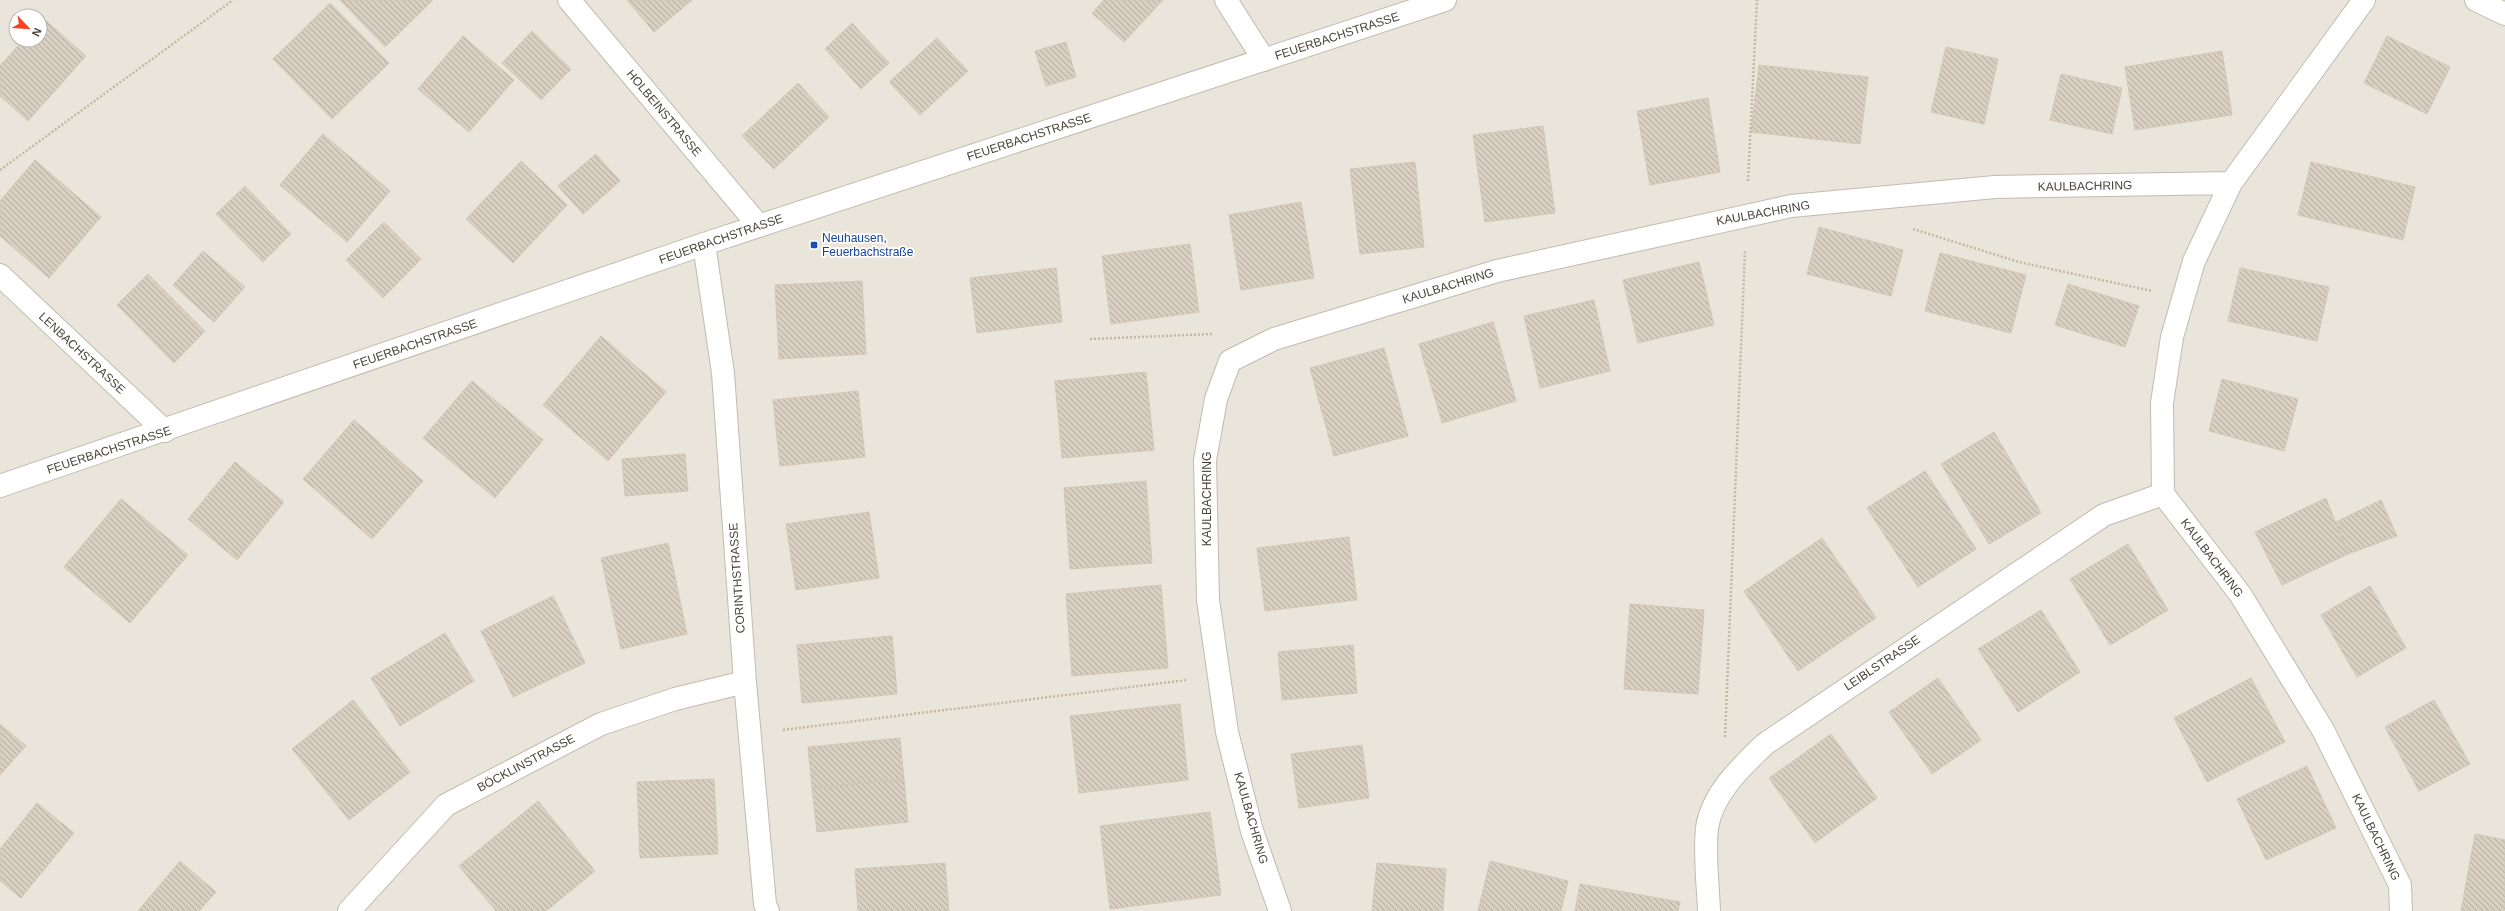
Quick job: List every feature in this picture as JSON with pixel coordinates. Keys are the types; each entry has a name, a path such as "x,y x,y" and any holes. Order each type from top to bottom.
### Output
{"street":[{"name":"HOLBEINSTRASSE","path":"569,0 759,226"},
{"path":"1226,0 1264,60"},
{"name":"FEUERBACHSTRASSE","path":"0,486 165,431 704,244 1445,0"},
{"path":"2163,494 2162,403 2172,337 2194,261 2231,183 2364,0"},
{"path":"2476,0 2505,14"},
{"name":"KAULBACHRING","path":"1280,911 1252,831 1227,732 1217,677 1208,600 1205,460 1216,399 1230,361 1274,339 1497,271 1747,214 1791,206 1995,187 2231,183"},
{"name":"CORINTHSTRASSE","path":"704,244 723,373 745,682 751,734 765,904 768,911"},
{"name":"LENBACHSTRASSE","path":"0,275 165,431"},
{"name":"KAULBACHRING","path":"2163,494 2240,594 2323,730 2400,885 2401,911"},
{"name":"LEIBLSTRASSE","path":"1709,911 1707,827 1723,791 1736,772 1765,744 1874,668 2104,515 2163,494"},
{"name":"BÖCKLINSTRASSE","path":"349,911 446,805 601,724 675,699 745,682"}],"path":[{"path":"0,170 233,0"},
{"path":"1723,791 1757,0"},
{"path":"1912,229 2019,262 2080,277 2184,297"},
{"path":"1090,339 1210,333 1241,356"},
{"path":"751,734 1217,677"}],"shaded area":[{"path":"0,0 2505,0 2505,911 0,911"}],"building":[{"path":"340,0 433,0 385,47"},
{"path":"627,0 692,0 654,32"},
{"path":"1104,0 1163,0 1124,42 1092,13"},
{"path":"330,3 389,63 332,119 273,59"},
{"path":"48,22 86,56 28,121 0,96 0,66 16,48 48,48"},
{"path":"852,23 889,63 861,89 825,49"},
{"path":"532,31 571,69 541,100 502,63"},
{"path":"463,36 514,80 469,132 418,89"},
{"path":"2387,36 2450,67 2427,114 2364,83"},
{"path":"937,38 968,71 920,115 889,82"},
{"path":"1066,42 1076,77 1046,86 1035,51"},
{"path":"1946,47 1998,59 1984,124 1931,112"},
{"path":"2222,51 2232,115 2135,130 2125,67"},
{"path":"1759,65 1868,77 1860,144 1751,132"},
{"path":"2061,74 2122,88 2112,134 2050,120"},
{"path":"798,83 829,117 774,169 742,136"},
{"path":"1708,98 1720,172 1650,185 1637,111"},
{"path":"1543,126 1555,213 1485,222 1473,135"},
{"path":"323,134 390,191 347,242 280,185"},
{"path":"596,154 620,181 583,214 558,186"},
{"path":"35,160 101,217 49,278 0,236 0,201"},
{"path":"521,161 567,205 513,263 466,219"},
{"path":"1415,162 1424,247 1360,254 1350,169"},
{"path":"2311,162 2415,187 2403,240 2298,215"},
{"path":"245,186 291,234 263,262 216,214"},
{"path":"1301,202 1314,278 1241,290 1229,215"},
{"path":"384,222 421,259 383,298 346,260"},
{"path":"1819,227 1903,250 1891,296 1807,274"},
{"path":"1190,244 1199,312 1111,324 1102,256"},
{"path":"203,251 245,287 214,322 173,285"},
{"path":"1940,253 2026,275 2011,333 1925,311"},
{"path":"1699,262 1714,325 1638,343 1623,280"},
{"path":"1056,268 1062,322 977,333 970,278"},
{"path":"2240,268 2329,287 2317,341 2228,321"},
{"path":"148,274 205,331 174,363 117,305"},
{"path":"862,281 866,354 779,359 775,285"},
{"path":"2068,284 2139,306 2125,347 2055,325"},
{"path":"1594,300 1610,371 1540,388 1524,316"},
{"path":"1493,322 1516,401 1442,423 1419,344"},
{"path":"601,336 666,392 608,461 543,405"},
{"path":"1384,348 1408,436 1334,456 1310,368"},
{"path":"1146,372 1154,450 1062,458 1055,381"},
{"path":"2222,379 2298,399 2284,451 2209,431"},
{"path":"472,381 543,440 495,498 423,438"},
{"path":"858,391 865,457 780,466 773,400"},
{"path":"354,420 423,481 372,539 303,479"},
{"path":"1994,432 2041,513 1989,544 1941,464"},
{"path":"685,454 688,491 625,496 622,459"},
{"path":"235,462 284,502 237,560 188,519"},
{"path":"1925,471 1976,549 1918,587 1867,508"},
{"path":"1146,481 1152,563 1070,569 1064,488"},
{"path":"2326,498 2348,554 2282,585 2255,532"},
{"path":"121,499 188,555 130,623 64,567"},
{"path":"2381,500 2397,536 2348,554 2336,522"},
{"path":"869,512 879,578 796,590 786,524"},
{"path":"1349,537 1357,600 1265,611 1257,548"},
{"path":"1822,538 1876,618 1798,671 1744,591"},
{"path":"668,543 687,634 621,649 601,558"},
{"path":"2128,544 2168,610 2110,645 2070,579"},
{"path":"1161,585 1168,668 1072,676 1066,594"},
{"path":"2370,586 2406,648 2357,677 2321,615"},
{"path":"553,596 585,663 513,697 481,631"},
{"path":"1630,604 1704,610 1698,694 1624,689"},
{"path":"2041,610 2080,672 2018,712 1978,649"},
{"path":"445,633 474,681 400,726 371,678"},
{"path":"892,636 897,694 802,703 797,645"},
{"path":"1353,645 1357,693 1282,700 1278,652"},
{"path":"1938,678 1981,740 1932,774 1889,712"},
{"path":"2251,678 2285,742 2207,782 2174,718"},
{"path":"353,700 410,772 349,820 292,749"},
{"path":"2434,700 2470,764 2419,791 2385,727"},
{"path":"1180,704 1188,780 1079,793 1070,716"},
{"path":"0,724 26,746 0,775"},
{"path":"1831,734 1877,798 1815,843 1769,778"},
{"path":"900,738 904,779 812,788 808,747"},
{"path":"1362,745 1369,798 1299,808 1291,754"},
{"path":"2307,766 2336,828 2266,860 2237,799"},
{"path":"714,779 718,854 640,858 637,782"},
{"path":"904,779 908,822 817,832 812,788"},
{"path":"538,801 595,871 546,911 496,911 459,866"},
{"path":"37,803 74,833 21,898 0,881 0,849"},
{"path":"1210,812 1221,895 1110,909 1100,826"},
{"path":"2475,834 2505,840 2505,911 2461,911"},
{"path":"180,861 216,892 199,911 138,911"},
{"path":"1490,861 1568,881 1561,911 1478,911"},
{"path":"945,863 949,911 858,911 855,869"},
{"path":"1377,863 1446,869 1443,911 1372,911"},
{"path":"1580,884 1680,902 1678,911 1575,911"}],"place":[{"name":"Neuhausen, Feuerbachstraße","path":"814,245"}]}
